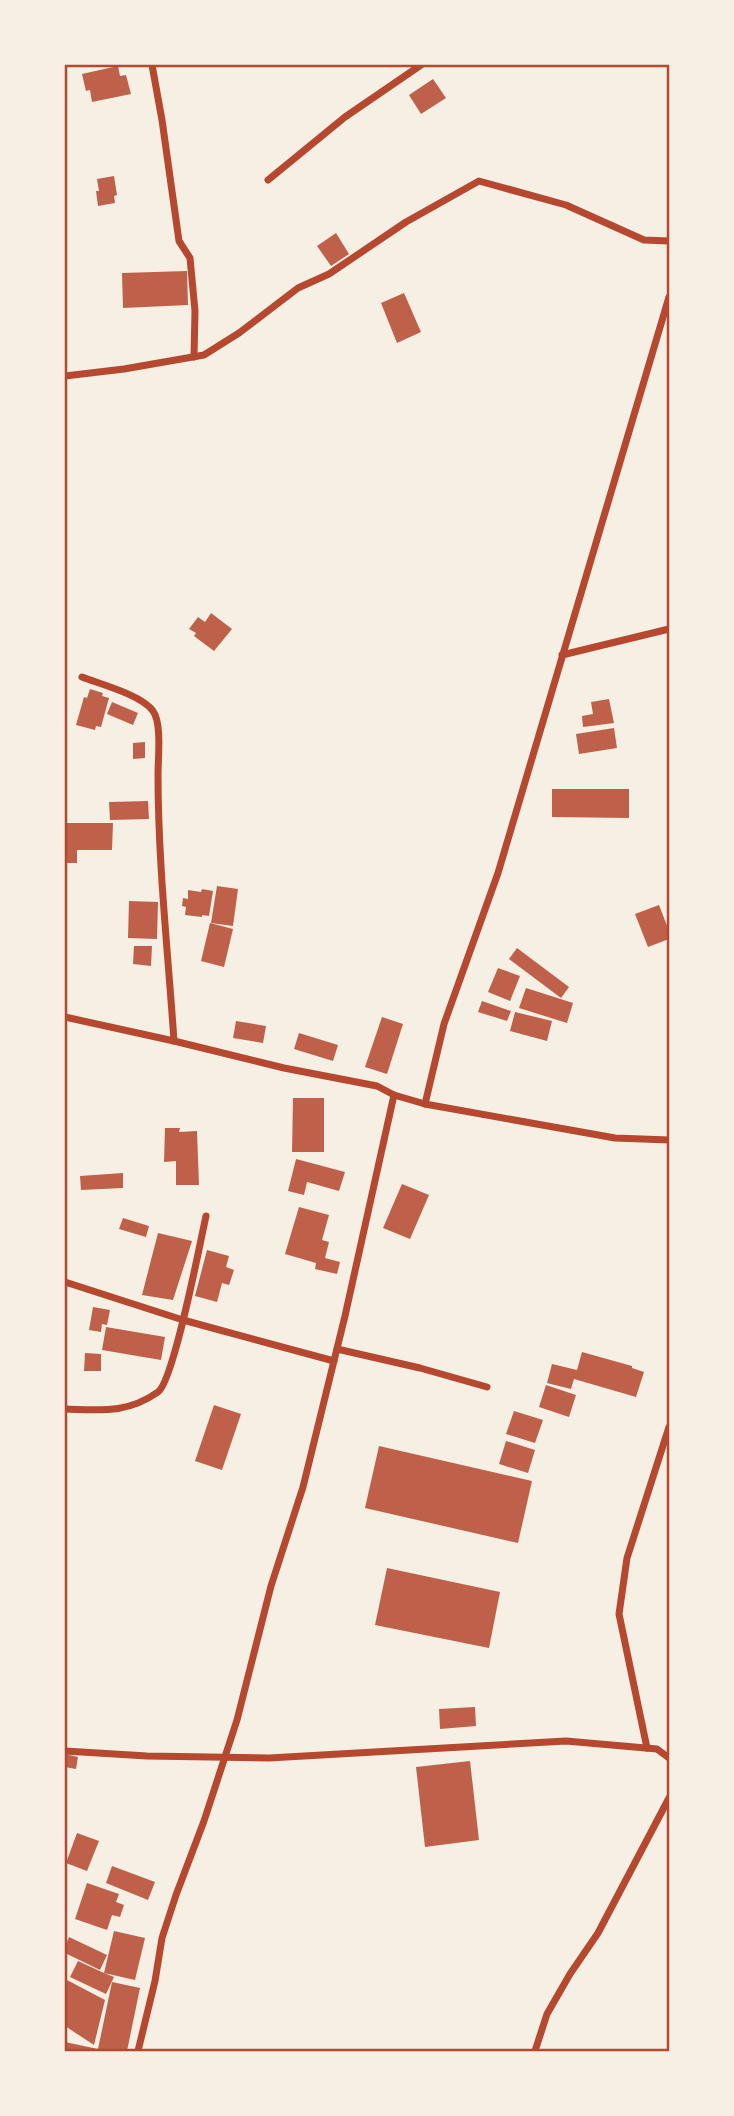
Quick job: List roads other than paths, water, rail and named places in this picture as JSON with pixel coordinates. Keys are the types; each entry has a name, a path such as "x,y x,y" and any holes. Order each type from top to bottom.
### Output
{"street":[{"path":"152,65 179,241 190,258 195,312 194,357"},
{"path":"268,180 345,117 421,65"},
{"path":"65,376 204,355 239,333 298,288 329,274 405,222 479,181 566,205 644,240 669,241"},
{"path":"425,1104 444,1024 498,873 540,738 562,655 669,297"},
{"path":"562,655 669,629"},
{"path":"82,677 128,695 155,712 158,726 158,796 174,1041"},
{"path":"65,1017 284,1068 377,1086 394,1095 425,1104 615,1138 669,1140"},
{"path":"138,2051 162,1938 225,1757 253,1662 271,1586 303,1487 394,1095"},
{"path":"65,1409 116,1410 142,1401 161,1390 183,1320 206,1216"},
{"path":"65,1282 183,1320 334,1361"},
{"path":"337,1349 487,1387"},
{"path":"647,1748 619,1614 627,1558 669,1427"},
{"path":"65,1751 147,1756 269,1758 566,1741 657,1748 669,1758"},
{"path":"535,2051 547,2014 569,1974 598,1933 669,1798"}]}
